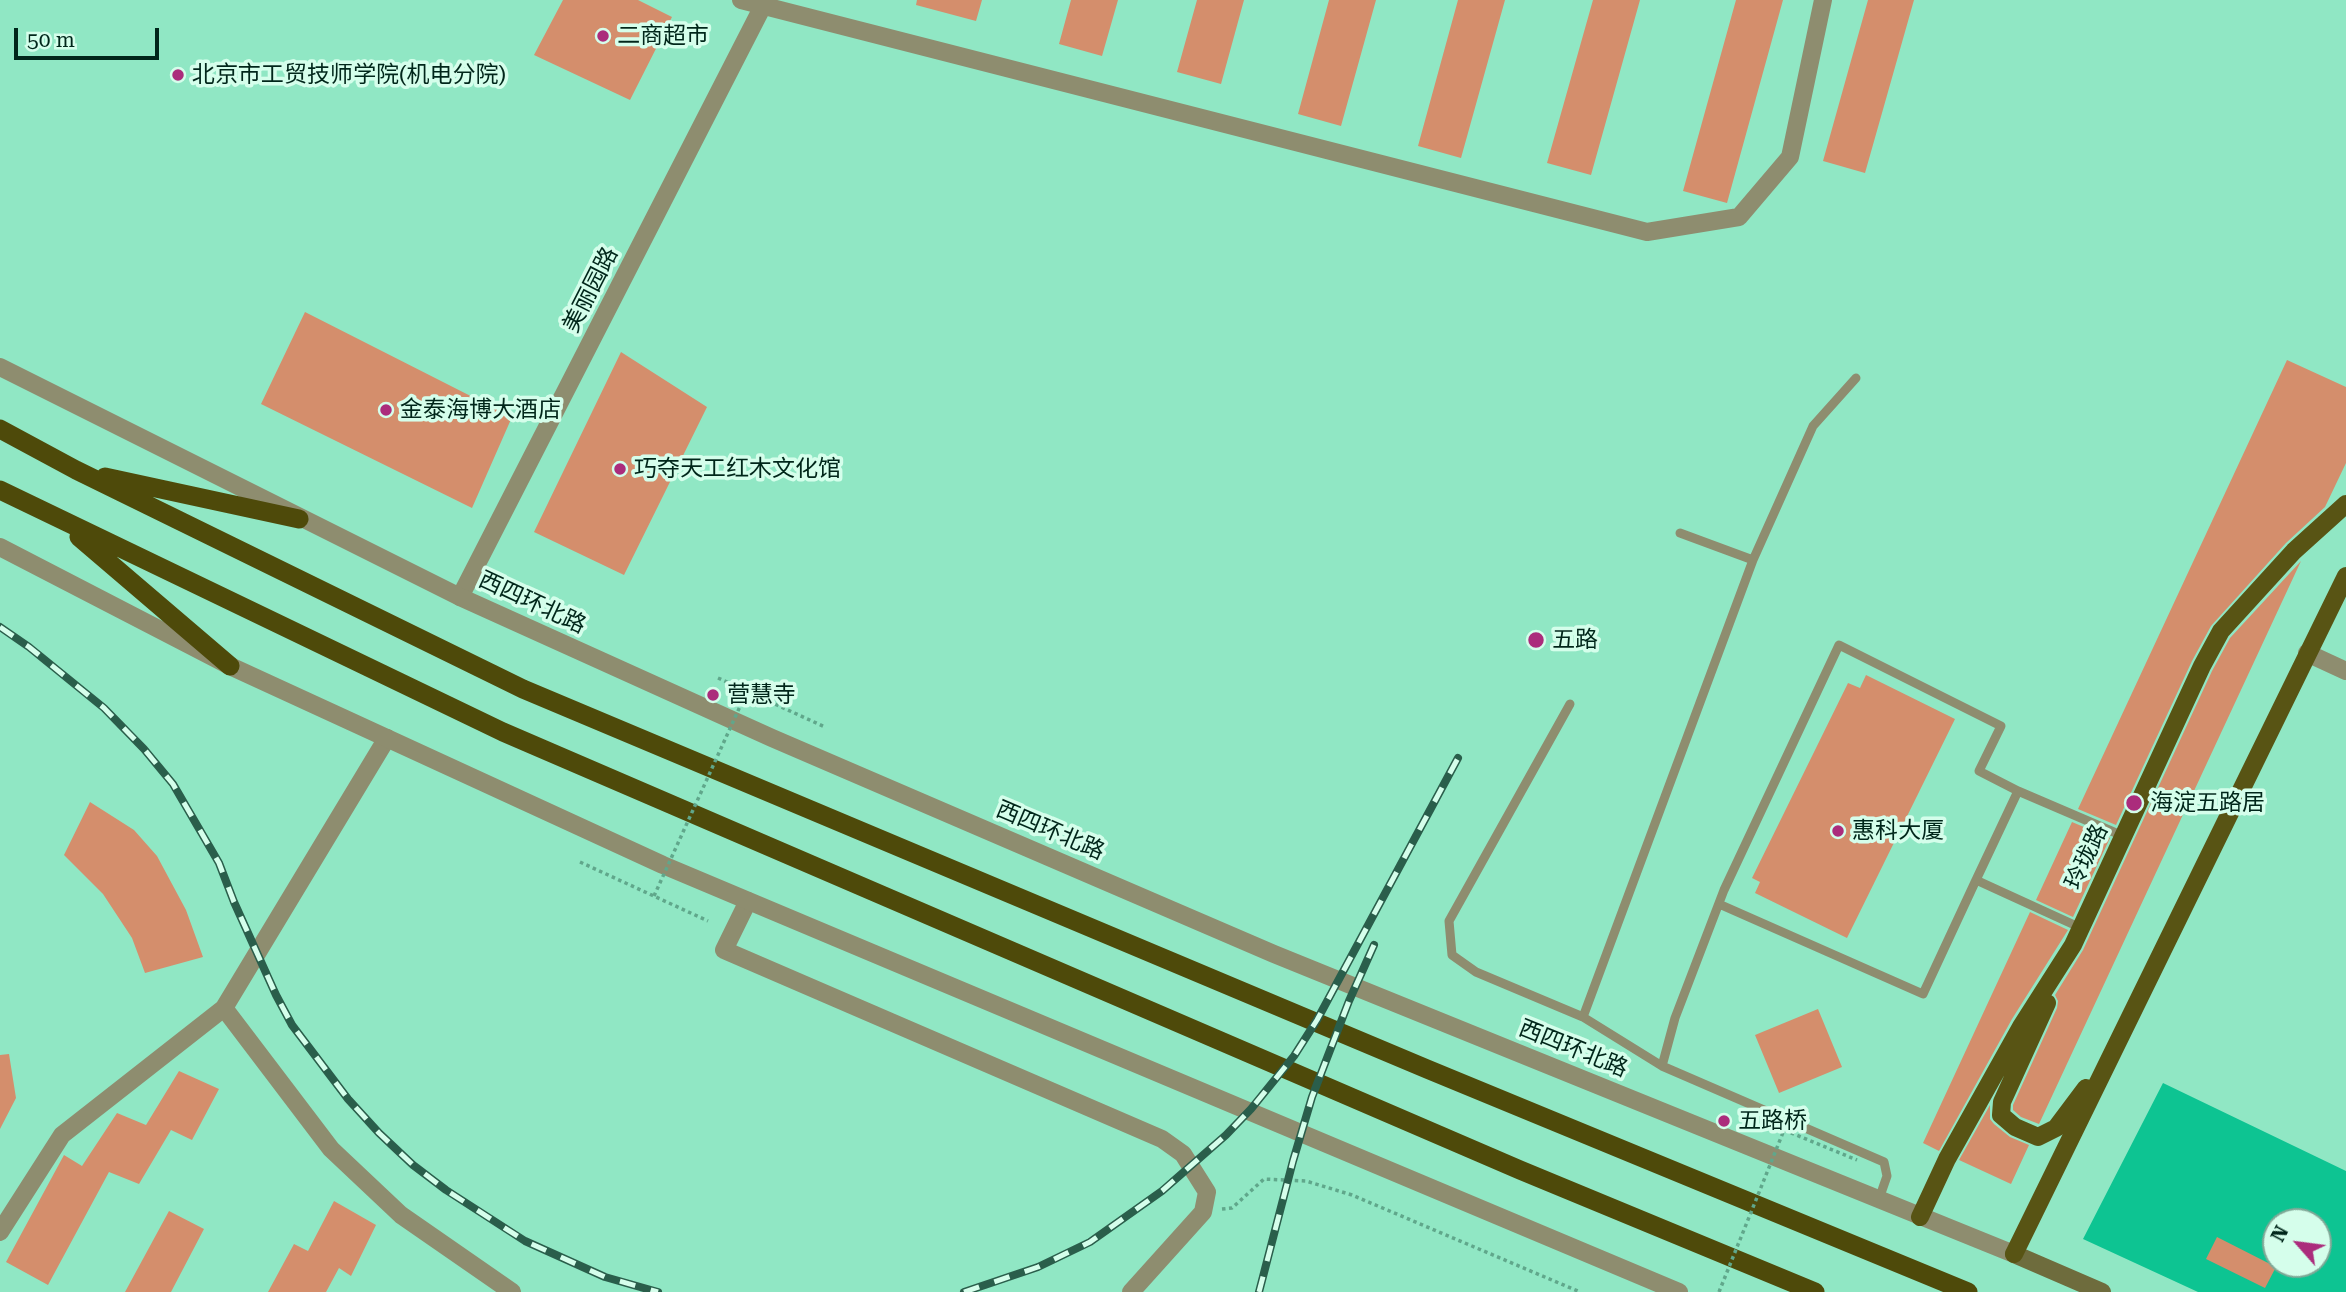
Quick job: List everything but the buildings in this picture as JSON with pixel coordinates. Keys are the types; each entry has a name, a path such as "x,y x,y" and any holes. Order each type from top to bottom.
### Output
{"highway":[{"path":"0,429 76,470 523,689 1390,1054 1968,1292"},
{"path":"76,470 299,519"},
{"path":"0,490 503,732 1495,1159 1815,1292"},
{"path":"57,519 230,666"}],"main road":[{"name":"玲珑路","path":"1920,1217 1947,1159 2015,1037 2073,945 2196,678 2221,631 2294,551 2346,503"},
{"path":"2014,1254 2346,576"},
{"path":"2073,945 2002,1102 2001,1115 2015,1128 2038,1137 2056,1128 2109,1058"},
{"name":"西四环北路","path":"2014,1254 2102,1292"}],"street":[{"path":"741,0 765,2 1647,232 1739,217 1790,156 1823,0"},
{"name":"美丽园路","path":"460,597 765,2"},
{"name":"西四环北路","path":"0,368 460,597 772,738 1261,948 2014,1254"},
{"path":"0,547 230,666 663,865 1679,1292"},
{"path":"2307,653 2346,671"},
{"path":"0,1232 62,1135 224,1008 387,738"},
{"path":"748,901 724,950 1162,1139 1183,1154 1207,1192 1203,1212 1131,1292"},
{"path":"224,1008 331,1149 401,1215 512,1292"}],"lane":[{"path":"1583,1017 1753,561 1813,426 1856,378"},
{"path":"1680,533 1753,561"},
{"path":"1662,1066 1675,1018 1719,904 1839,645 2001,726 1979,771 2018,791 2123,836"},
{"path":"1570,704 1449,921 1452,955 1476,972 1583,1017 1662,1066 1884,1162 1887,1176 1879,1199"},
{"path":"1719,904 1923,994 2018,791"},
{"path":"1976,880 2081,928"}],"path":[{"path":"718,678 825,727"},
{"path":"654,896 747,691"},
{"path":"580,862 708,921"},
{"path":"1718,1292 1784,1130 1857,1160"},
{"path":"1203,1212 1233,1208 1264,1179 1306,1181 1352,1195 1580,1292"}],"green space":[{"path":"2163,1083 2346,1171 2346,1292 2198,1292 2083,1239"}],"railway":[{"path":"0,627 104,708 173,784 219,863 234,902 292,1025 348,1099 379,1133 413,1165 446,1190 525,1241 605,1277 658,1292"},
{"path":"964,1292 1038,1267 1090,1242 1162,1191 1226,1135 1251,1109 1294,1056 1317,1020 1458,758"},
{"path":"1259,1292 1312,1097 1374,945"}],"place":[{"name":"二商超市","path":"603,36"},
{"name":"北京市工贸技师学院(机电分院)","path":"178,75"},
{"name":"金泰海博大酒店","path":"386,410"},
{"name":"巧夺天工红木文化馆","path":"620,469"},
{"name":"五路","path":"1536,640"},
{"name":"营慧寺","path":"713,695"},
{"name":"海淀五路居","path":"2134,803"},
{"name":"惠科大厦","path":"1838,831"},
{"name":"五路桥","path":"1724,1121"}]}
